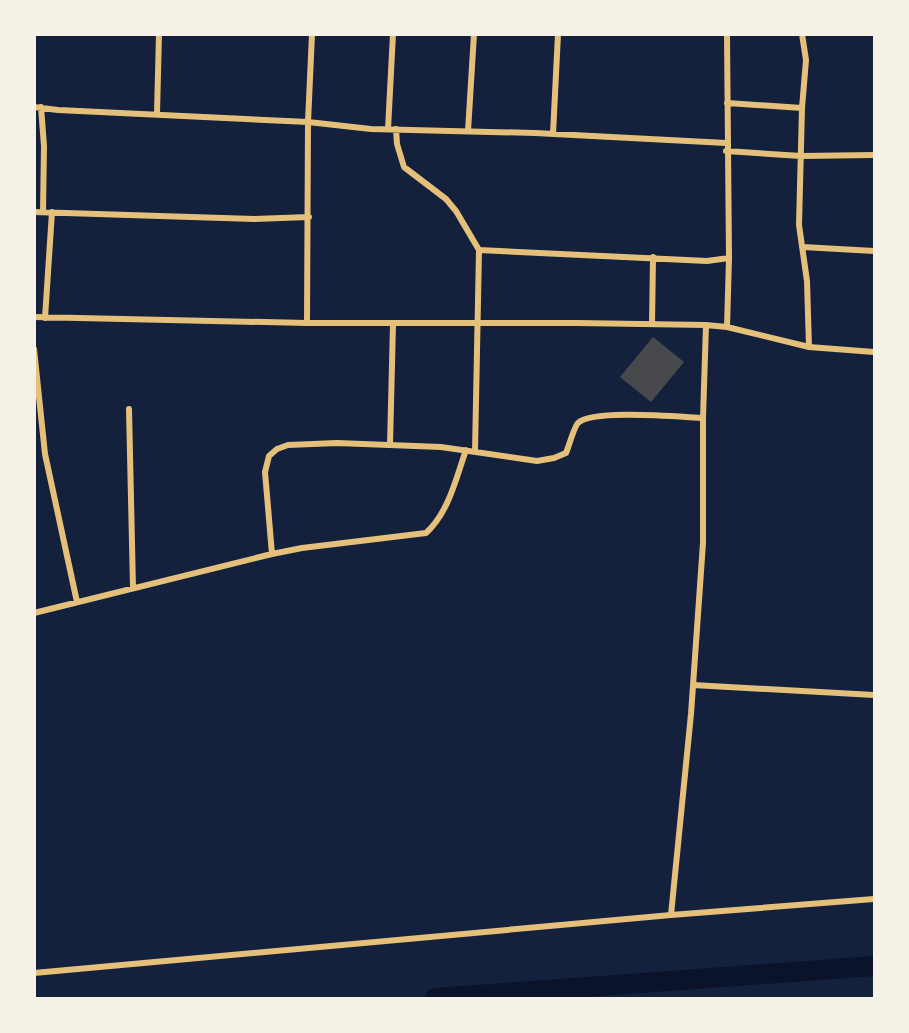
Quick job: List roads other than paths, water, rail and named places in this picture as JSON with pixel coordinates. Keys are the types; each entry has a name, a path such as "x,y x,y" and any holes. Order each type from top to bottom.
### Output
{"street":[{"path":"157,113 159,34"},
{"path":"307,323 308,122 312,34"},
{"path":"388,129 393,34"},
{"path":"468,131 474,34"},
{"path":"553,134 558,34"},
{"path":"727,34 726,147 729,258 727,327"},
{"path":"802,34 806,60 802,108 799,225 807,281 809,347"},
{"path":"727,103 802,108"},
{"path":"43,212 44,146 38,107 308,122 388,129 553,134 726,147 801,156 874,155"},
{"path":"396,129 397,144 404,167 446,199 456,211 479,250 476,452"},
{"path":"34,212 254,219 309,218"},
{"path":"45,318 52,212"},
{"path":"803,247 874,251"},
{"path":"479,250 707,261 729,258"},
{"path":"652,324 653,257"},
{"path":"34,317 307,323 706,325 727,327 809,347 874,352"},
{"path":"390,445 393,324"},
{"path":"671,915 693,685 703,543 706,325"},
{"path":"34,349 45,454 77,602"},
{"path":"129,409 133,588"},
{"path":"272,554 265,472 269,456 277,449 288,445 338,443 390,445 466,450 537,461 566,453 578,423 589,417 628,415 703,418"},
{"path":"34,613 272,554 302,548 426,533 435,525 447,503 466,450"},
{"path":"693,685 874,695"},
{"path":"34,973 671,915 874,899"}],"waterway":[{"path":"435,998 874,966"}]}
